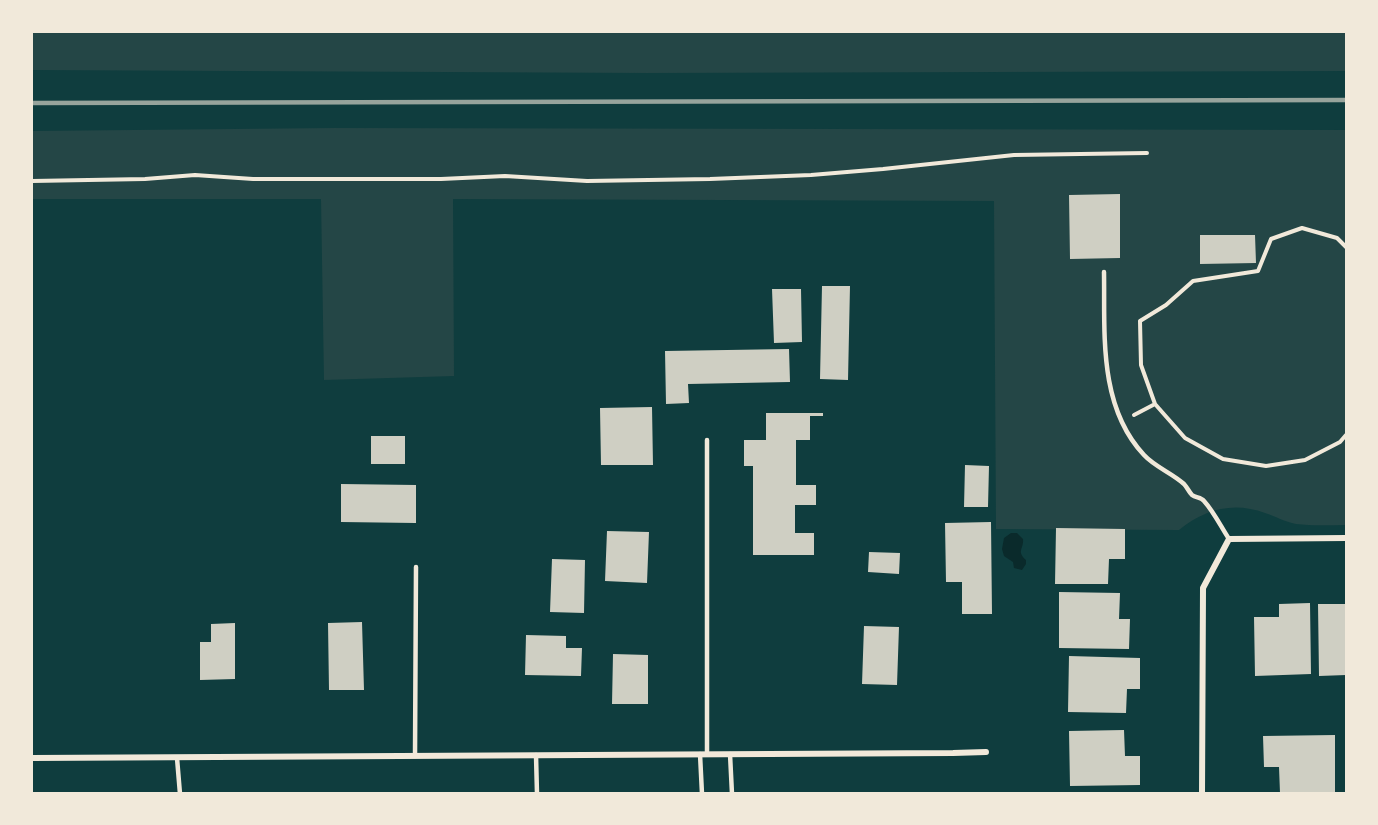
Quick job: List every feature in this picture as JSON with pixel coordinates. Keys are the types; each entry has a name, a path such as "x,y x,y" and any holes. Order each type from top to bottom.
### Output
{"street":[{"path":"1202,794 1203,588 1229,539 1347,538"},
{"path":"32,758 986,752"}],"lane":[{"path":"1104,272 1105,350 1108,376 1121,422 1144,456 1185,485 1192,495 1203,499 1229,539"},
{"path":"702,794 707,440"},
{"path":"416,567 416,756"},
{"path":"730,754 732,794"},
{"path":"536,755 537,794"},
{"path":"177,758 180,794"}],"path":[{"path":"32,181 145,179 195,175 264,179 441,179 504,176 587,181 710,179 883,170 1014,155 1147,153"},
{"path":"1347,248 1337,238 1302,228 1271,238 1257,271 1193,281 1166,305 1140,321 1141,365 1155,404 1185,438 1223,459 1266,466 1305,460 1340,442 1347,435"}],"shaded area":[{"path":"32,32 1346,32 1346,71 647,73 32,70"},
{"path":"334,128 1346,130 1346,525 1296,524 1253,509 1231,508 1209,512 1179,530 996,529 994,201 453,199 454,376 324,380 321,199 32,199 32,131"},
{"path":"1011,533 1017,533 1023,539 1021,552 1026,564 1022,570 1014,568 1013,562 1004,556 1002,549 1004,538"}],"building":[{"path":"1120,194 1120,258 1070,259 1069,195"},
{"path":"1200,235 1255,235 1256,263 1200,264"},
{"path":"822,286 850,286 848,380 820,379"},
{"path":"772,289 801,289 802,342 774,343"},
{"path":"789,349 790,382 688,384 689,403 666,404 665,351"},
{"path":"652,407 653,465 601,465 600,408"},
{"path":"766,413 823,413 823,416 810,416 810,440 796,440 796,485 816,485 816,505 795,505 795,533 814,533 814,555 753,555 753,466 744,466 744,440 766,440"},
{"path":"371,436 405,436 405,464 371,464"},
{"path":"965,465 989,466 988,507 964,507"},
{"path":"341,484 416,485 416,523 341,522"},
{"path":"991,522 992,614 962,614 962,582 946,582 945,523"},
{"path":"1056,528 1125,529 1125,559 1109,559 1108,584 1055,584"},
{"path":"607,531 649,532 647,583 605,581"},
{"path":"869,552 900,553 899,574 868,572"},
{"path":"552,559 585,560 584,613 550,612"},
{"path":"1059,592 1120,593 1119,619 1130,619 1129,649 1059,648"},
{"path":"1310,603 1311,674 1255,676 1254,617 1279,617 1279,604"},
{"path":"1318,604 1346,604 1346,675 1319,676"},
{"path":"362,622 364,690 329,690 328,623"},
{"path":"235,623 235,679 200,680 200,642 211,642 211,624"},
{"path":"864,626 899,627 897,685 862,684"},
{"path":"526,635 566,636 566,648 582,648 581,676 525,675"},
{"path":"613,654 648,655 648,704 612,704"},
{"path":"1069,656 1140,658 1140,689 1127,689 1126,713 1068,712"},
{"path":"1124,730 1125,756 1140,756 1140,785 1070,786 1069,731"},
{"path":"1335,735 1335,792 1280,793 1279,767 1264,767 1263,736"}],"railway":[{"path":"32,103 1346,100"}]}
